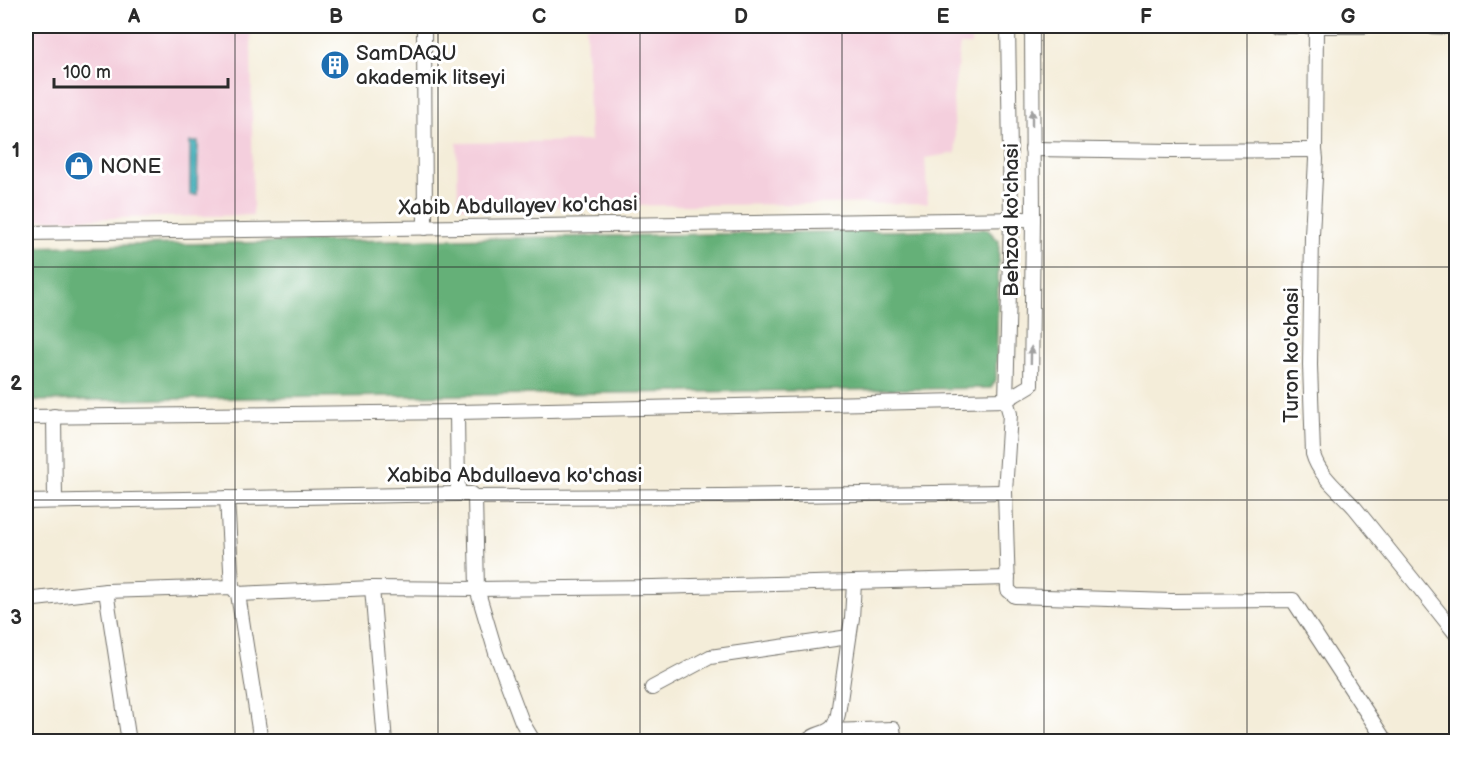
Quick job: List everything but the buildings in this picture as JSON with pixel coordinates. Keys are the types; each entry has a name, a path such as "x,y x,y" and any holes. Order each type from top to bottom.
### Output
{"street":[{"path":"424,26 425,228"},
{"path":"1008,26 1011,220 1006,400 1010,414 1005,492 1008,590 1015,596 1171,601 1293,600 1386,741"},
{"name":"Behzod ko'chasi","path":"1006,400 1031,385 1032,26"},
{"path":"1276,26 1365,26"},
{"name":"Turon ko'chasi","path":"1316,26 1316,159 1310,365 1313,454 1316,465 1456,634"},
{"path":"1427,26 1456,27"},
{"path":"1032,149 1315,150"},
{"name":"Xabib Abdullayev ko'chasi","path":"26,233 1033,219"},
{"path":"26,417 458,412 1006,400"},
{"path":"458,412 458,494"},
{"path":"54,416 55,501"},
{"name":"Xabiba Abdullaeva ko'chasi","path":"26,502 458,494 471,494 475,497 1005,492"},
{"path":"475,497 477,589 496,653 522,722 534,741"},
{"path":"227,498 235,590 261,741"},
{"path":"26,600 106,591 653,587 1008,578"},
{"path":"829,730 834,725 838,714 852,618 854,583"},
{"path":"372,588 385,741"},
{"path":"106,591 129,741"},
{"path":"652,688 710,657 849,637"},
{"path":"807,741 811,736 829,730 893,729 895,741"}],"shaded area":[{"path":"26,26 251,26 253,215 26,220"},
{"path":"586,26 971,26 971,45 960,45 953,98 956,153 925,158 928,203 458,207 457,143 590,141"}],"green space":[{"path":"987,229 999,241 996,380 991,388 26,401 26,247"}],"water":[{"path":"190,142 198,142 197,195 190,195"}],"place":[{"name":"SamDAQU akademik litseyi","path":"335,65"},
{"name":"NONE","path":"79,166"}]}
